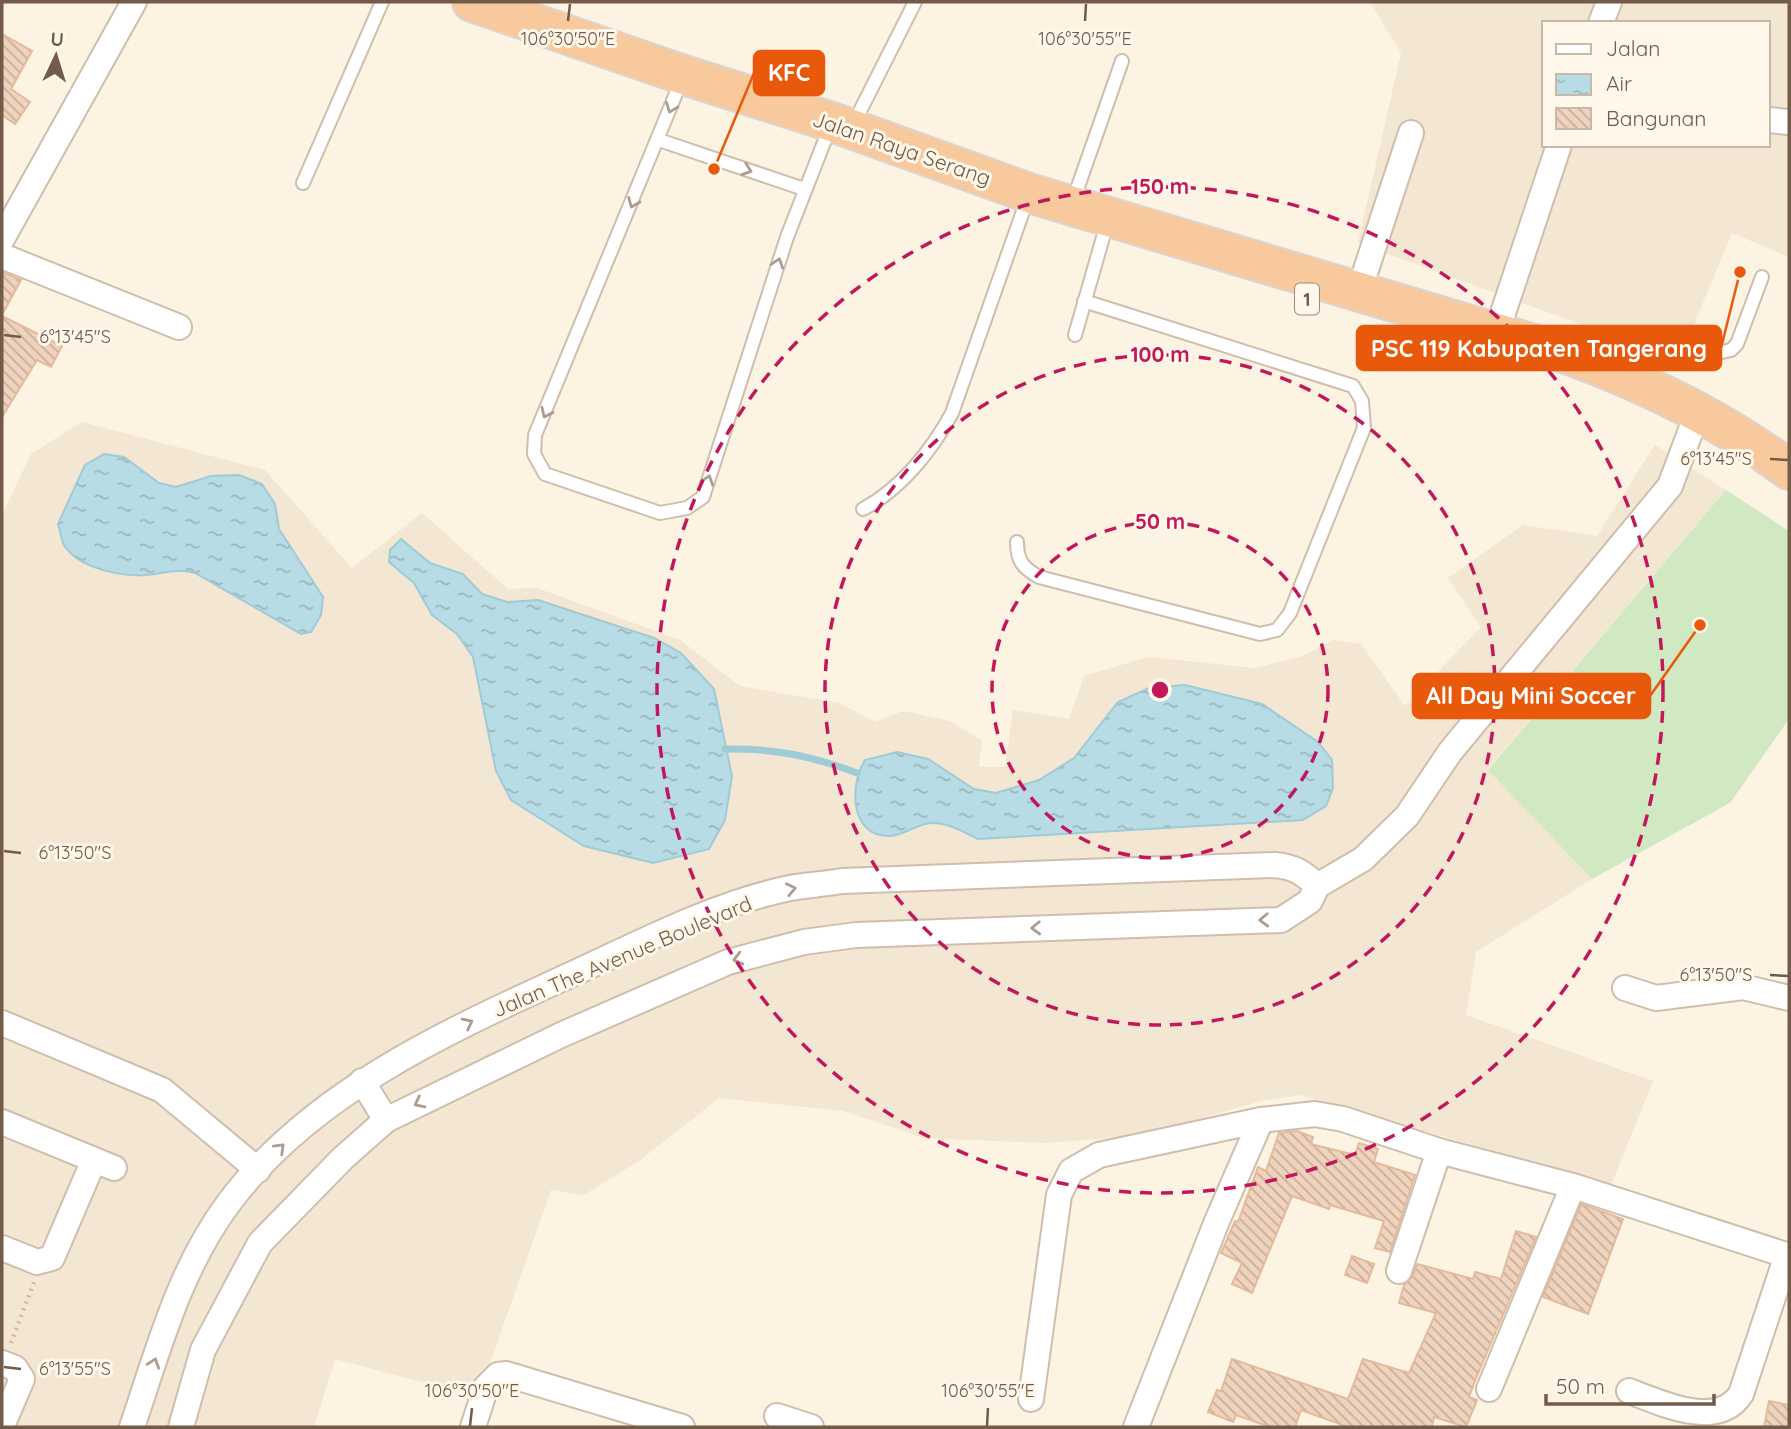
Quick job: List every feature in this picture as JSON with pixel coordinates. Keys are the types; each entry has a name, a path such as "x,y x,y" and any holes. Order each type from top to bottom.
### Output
{"highway":[{"name":"Jalan Raya Serang","path":"472,2 841,126 1029,193 1497,331 1631,378 1697,422 1789,500"},
{"name":"Jalan Raya Serang","path":"1122,221 1196,264 1697,422 1754,443 1789,470"}],"street":[{"path":"2,239 134,2"},
{"path":"1602,21 1609,2"},
{"path":"1770,120 1789,122"},
{"path":"1359,291 1411,133"},
{"path":"1497,331 1558,147"},
{"path":"2,256 179,327"},
{"path":"181,1427 203,1350 260,1243 343,1158 386,1120 561,1035 728,962 791,946 856,935 1281,920 1310,901 1317,886 1363,859 1407,816 1450,752 1670,486 1697,422"},
{"name":"Jalan The Avenue Boulevard","path":"132,1427 177,1293 228,1204 258,1170 281,1147 362,1081 453,1030 583,969 729,907 789,889 842,881 1275,865 1291,867 1304,873 1317,886"},
{"path":"1625,988 1656,998 1744,987 1789,998"},
{"path":"2,1023 162,1090 258,1170"},
{"path":"362,1081 386,1120"},
{"path":"1031,1398 1059,1195 1071,1171 1099,1155 1261,1120 1315,1114 1343,1119 1439,1151 1573,1186 1788,1256 1734,1408 1726,1416 1699,1417 1629,1391"},
{"path":"1136,1427 1261,1120"},
{"path":"2,1122 104,1164 52,1258 37,1262 2,1248"},
{"path":"1399,1271 1439,1151"},
{"path":"1489,1389 1573,1186"},
{"path":"2,1363 15,1368 22,1378 2,1426"},
{"path":"473,1427 486,1387 498,1375 506,1374 682,1427"},
{"path":"777,1416 811,1427"}],"lane":[{"path":"303,183 382,2"},
{"path":"684,75 536,435 534,454 545,474 660,513 687,508 703,497 804,189 915,2"},
{"path":"1071,204 1090,159 1122,61"},
{"path":"659,140 804,189"},
{"path":"863,509 882,499 937,441 952,413 1029,193"},
{"path":"1075,335 1084,301 1122,221"},
{"path":"1631,378 1647,339 1652,335 1722,352 1731,351 1737,344 1762,277"},
{"path":"1017,542 1017,557 1026,569 1039,577 1259,634 1277,630 1290,613 1364,428 1362,401 1353,386 1084,301"}],"path":[{"path":"2,1363 37,1273 37,1262"}],"shaded area":[{"path":"1370,2 1789,2 1789,257 1732,233 1679,360 1358,243 1401,53"},
{"path":"82,422 265,470 352,568 422,513 508,589 537,588 680,640 740,686 839,703 875,722 903,711 950,721 982,741 979,767 1005,767 1013,710 1069,719 1084,676 1148,657 1255,668 1303,656 1334,640 1361,644 1405,706 1481,627 1448,578 1523,525 1597,536 1655,445 1726,490 1488,769 1592,879 1476,952 1466,1015 1653,1081 1611,1185 1300,1095 1261,1101 1141,1136 1044,1143 924,1138 843,1111 719,1098 639,1161 584,1195 551,1190 478,1397 335,1359 314,1427 2,1427 2,515 31,454"}],"green space":[{"path":"1726,490 1789,531 1789,719 1730,803 1592,879 1488,770"}],"water":[{"path":"104,454 124,457 159,483 176,487 211,476 239,475 262,484 275,504 279,529 323,597 321,615 311,632 301,634 195,573 176,571 146,575 125,574 101,569 79,560 64,545 58,524 85,465"},
{"path":"401,539 430,563 463,574 482,594 507,602 538,600 654,638 681,653 714,689 732,776 725,820 709,849 653,863 584,846 511,800 496,771 473,657 457,634 432,615 414,583 389,562 390,550"},
{"path":"1185,685 1262,704 1318,742 1332,760 1333,788 1326,806 1303,820 978,839 938,823 922,825 896,835 877,834 867,828 860,819 855,796 865,760 897,752 928,759 974,789 996,793 1039,780 1074,758 1118,702 1149,688"}],"building":[{"path":"2,34 32,51 11,89 30,102 15,124 2,115"},
{"path":"2,272 21,280 2,315"},
{"path":"2,316 62,346 51,367 37,360 2,417"},
{"path":"1297,1131 1313,1137 1311,1144 1355,1155 1359,1143 1378,1149 1374,1162 1415,1175 1390,1252 1375,1248 1384,1221 1330,1205 1329,1209 1292,1196 1252,1293 1232,1284 1242,1263 1221,1253 1235,1221 1238,1222 1258,1167 1266,1171 1279,1133"},
{"path":"1581,1204 1623,1219 1588,1314 1543,1297"},
{"path":"1516,1231 1536,1237 1469,1397 1477,1400 1466,1427 1434,1417 1432,1427 1348,1427 1301,1410 1295,1427 1270,1427 1236,1415 1233,1422 1208,1412 1217,1390 1221,1391 1232,1359 1348,1399 1363,1359 1409,1373 1436,1313 1399,1303 1404,1285 1413,1276 1417,1264 1473,1279 1475,1272 1501,1279"},
{"path":"1352,1256 1374,1264 1367,1283 1345,1275"},
{"path":"1769,1401 1789,1405 1789,1427 1764,1427"}],"waterway":[{"path":"725,749 792,754 857,773"}],"place":[{"name":"KFC","path":"714,169"},
{"name":"PSC 119 Kabupaten Tangerang","path":"1740,272"},
{"name":"All Day Mini Soccer","path":"1700,625"}]}
